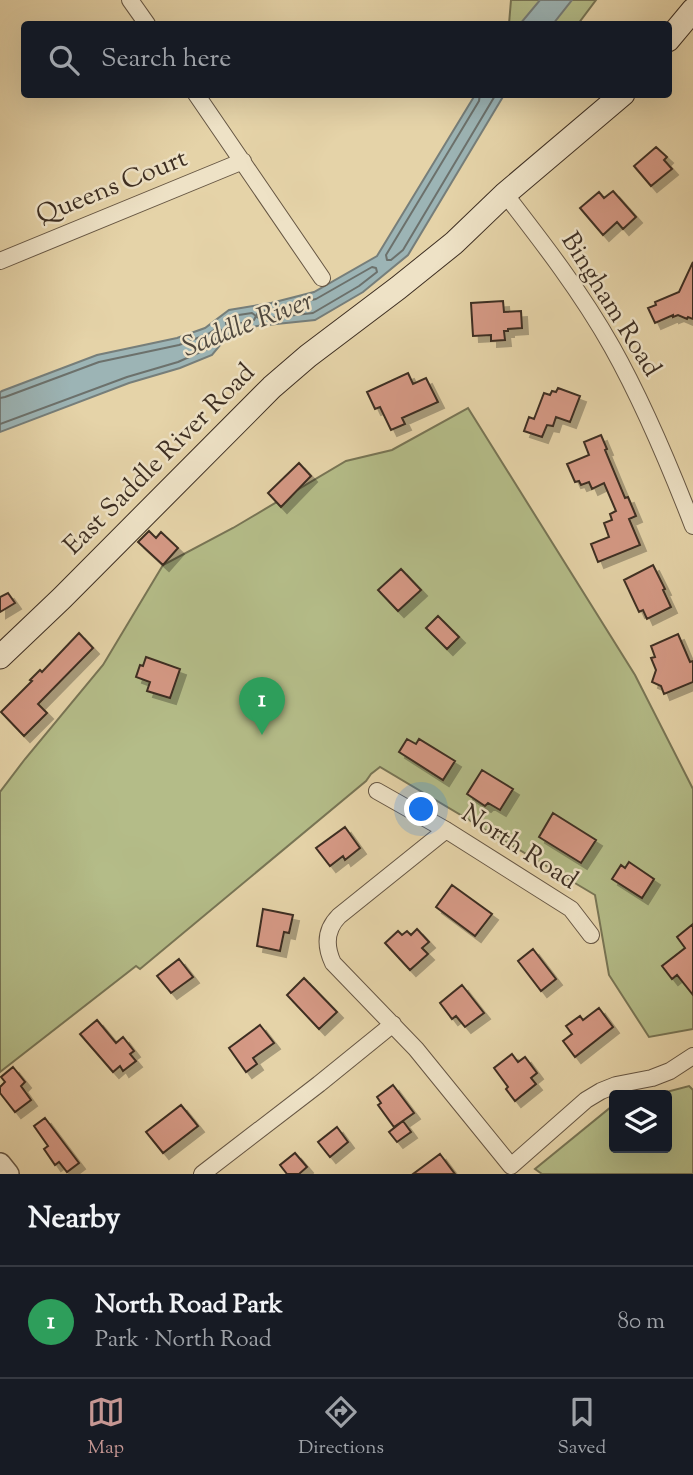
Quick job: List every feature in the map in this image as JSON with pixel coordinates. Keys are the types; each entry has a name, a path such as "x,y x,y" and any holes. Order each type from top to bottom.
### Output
{"main road":[{"path":"672,36 693,12"},
{"name":"East Saddle River Road","path":"0,657 272,387 445,250 505,194 618,98"}],"street":[{"path":"130,0 145,21"},
{"path":"199,98 322,278"},
{"name":"Queens Court","path":"0,261 243,161"},
{"name":"Bingham Road","path":"505,194 549,250 611,346 645,410 693,526"},
{"name":"North Road","path":"377,791 446,830 570,909 591,934"},
{"path":"446,830 339,916 328,930 328,952 333,963 416,1049 511,1166 586,1100 615,1085 652,1078 670,1071 693,1056"},
{"path":"202,1174 393,1024"},
{"path":"0,1164 8,1174"}],"green space":[{"path":"511,0 596,0 580,21 509,21"},
{"path":"468,408 635,675 693,789 693,1029 649,1037 609,975 595,895 380,767 140,969 136,966 0,1072 0,792 103,665 163,565 233,528 346,461 392,450"},
{"path":"689,1086 693,1090 693,1174 542,1174 535,1169 609,1109 609,1153 672,1153 672,1090"}],"water":[{"path":"540,0 572,0 555,21 522,21"},
{"name":"Saddle River","path":"473,98 502,98 408,255 363,292 315,320 257,326 230,333 212,355 0,432 2,391 97,355 177,338 205,328 229,310 314,292 377,256"}],"building":[{"path":"656,147 667,157 664,160 672,169 651,186 634,166"},
{"path":"613,191 636,217 623,229 617,222 603,235 580,208 599,192 604,198"},
{"path":"693,262 693,319 673,315 655,323 648,308 656,305 655,302 679,292"},
{"path":"503,301 504,312 521,311 522,328 504,331 505,340 491,341 491,335 473,336 471,303"},
{"path":"408,373 413,384 426,378 438,402 402,418 405,424 391,430 380,407 375,409 367,392"},
{"path":"558,388 580,396 570,422 556,417 553,426 547,425 542,437 524,431 529,417 534,419 544,393 550,395"},
{"path":"601,435 625,498 628,497 636,516 629,519 640,545 598,562 591,544 609,537 604,523 612,520 610,514 616,511 604,483 592,489 589,482 581,485 579,481 575,482 567,464 589,455 584,442"},
{"path":"299,463 311,476 281,507 268,493"},
{"path":"149,531 156,538 161,532 178,548 163,565 138,542"},
{"path":"653,565 671,607 647,619 643,610 639,612 624,580"},
{"path":"401,569 421,590 398,611 378,590"},
{"path":"8,593 15,603 0,612 0,597"},
{"path":"438,616 459,637 447,649 426,628"},
{"path":"79,633 93,648 38,704 47,713 24,736 1,712"},
{"path":"678,634 690,662 693,661 693,682 664,694 661,686 652,682 656,670 651,658 655,657 651,646"},
{"path":"146,657 180,669 170,698 147,691 150,682 136,677"},
{"path":"407,739 416,744 419,739 455,761 443,780 399,752"},
{"path":"482,770 513,789 500,810 488,803 485,806 467,794"},
{"path":"553,813 596,840 581,863 539,837"},
{"path":"345,827 360,848 345,860 343,856 330,866 316,848"},
{"path":"629,862 654,879 642,898 612,879 621,865 625,868"},
{"path":"452,885 492,914 475,936 436,907"},
{"path":"263,909 293,915 289,933 284,932 280,951 257,946"},
{"path":"693,924 693,995 677,975 672,979 662,966 685,948 677,937"},
{"path":"417,929 429,942 422,948 428,954 410,970 385,943 398,931 402,935 407,931 411,935"},
{"path":"533,949 556,979 541,991 518,961"},
{"path":"179,959 193,977 171,993 157,976"},
{"path":"304,978 337,1012 319,1029 287,995"},
{"path":"462,985 484,1013 465,1027 456,1016 452,1019 440,1003"},
{"path":"599,1008 613,1027 575,1057 563,1041 572,1034 566,1026 580,1016 583,1020"},
{"path":"97,1020 116,1043 123,1037 134,1051 130,1054 136,1061 123,1071 120,1066 113,1072 80,1034"},
{"path":"260,1025 274,1043 253,1058 257,1064 246,1072 229,1048"},
{"path":"512,1054 518,1062 525,1057 537,1073 531,1078 536,1084 515,1101 494,1068"},
{"path":"13,1067 25,1082 21,1086 31,1100 15,1112 0,1093 0,1087 5,1082 1,1077"},
{"path":"393,1085 414,1113 394,1127 378,1105 381,1103 377,1097"},
{"path":"181,1105 198,1126 163,1153 146,1132"},
{"path":"45,1118 79,1163 67,1172 59,1162 55,1165 44,1149 48,1146 34,1126"},
{"path":"403,1121 411,1132 397,1142 389,1132"},
{"path":"337,1127 348,1142 330,1157 318,1142"},
{"path":"295,1153 307,1167 299,1174 287,1174 280,1165"},
{"path":"440,1154 455,1174 413,1174"}],"place":[{"name":"North Road Park","path":"262,735"}]}
